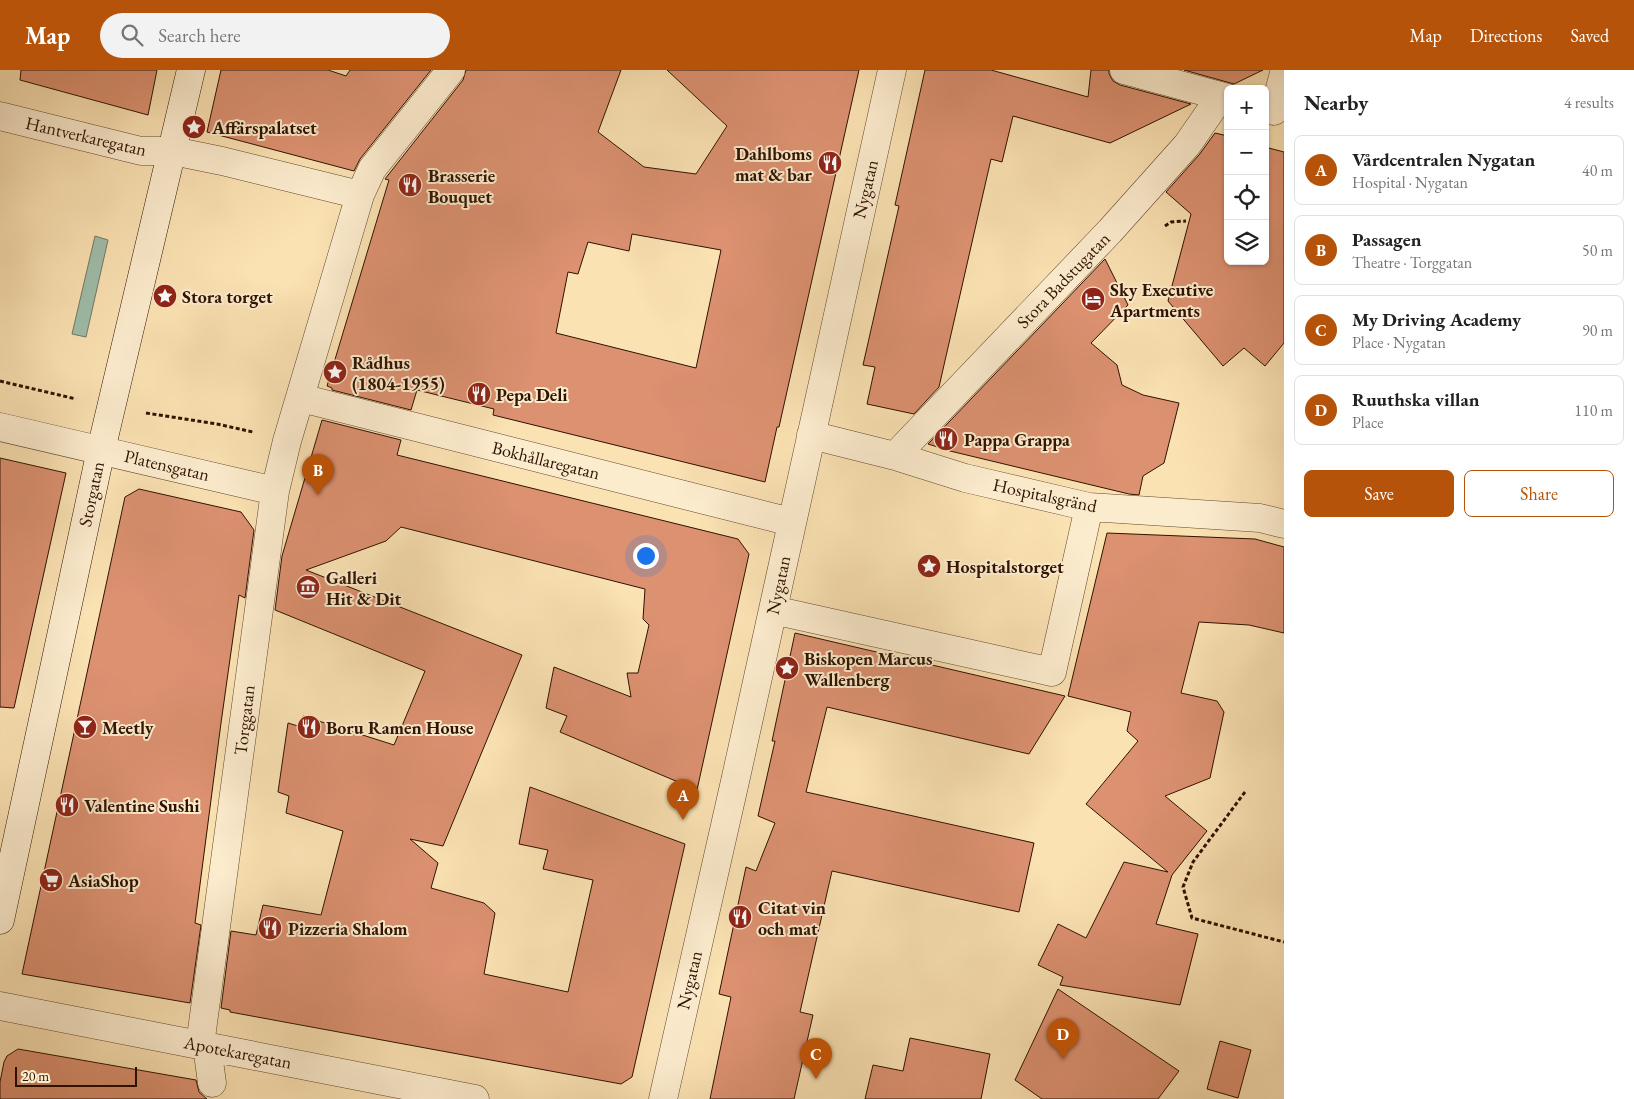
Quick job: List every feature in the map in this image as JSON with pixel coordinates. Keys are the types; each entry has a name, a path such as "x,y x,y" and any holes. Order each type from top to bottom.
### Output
{"street":[{"name":"Storgatan","path":"0,920 101,450 192,70"},
{"name":"Torggatan","path":"212,1083 203,1046 275,490 360,195 372,169 451,70"},
{"name":"Nygatan","path":"663,1099 892,70"},
{"path":"1124,70 1224,97"},
{"path":"1274,111 1284,73"},
{"name":"Stora Badstugatan","path":"895,456 1110,232 1187,145 1224,97"},
{"name":"Hantverkaregatan","path":"0,116 140,151 173,151"},
{"path":"173,151 360,195"},
{"name":"Bokhållaregatan","path":"300,398 791,522"},
{"name":"Platensgatan","path":"0,428 275,490"},
{"name":"Hospitalsgränd","path":"811,435 895,456 965,478 1089,507 1260,518 1284,524"},
{"path":"773,610 1052,672 1089,507"},
{"name":"Apotekaregatan","path":"0,1006 475,1099"}],"path":[{"path":"1246,792 1193,862 1183,887 1192,918 1284,942"}],"shaded area":[{"path":"95,236 108,240 86,337 72,334"}],"building":[{"path":"21,70 157,70 148,115 20,80"},
{"path":"221,70 328,70 346,76 350,70 431,70 360,159 354,171 207,132"},
{"path":"466,70 621,70 598,132 644,167 696,174 727,126 667,70 859,70 765,482 493,415 494,409 417,390 411,410 332,390 332,388 327,386 389,180 385,179 463,80","holes":["632,234 721,250 696,368 556,333 568,272 578,274 588,242 629,251"]},
{"path":"925,70 991,70 1088,97 1091,70 1109,70 1113,81 1120,85 1191,104 1110,143 1013,116 1002,162 991,159 939,387 914,414 867,404 875,367 863,365 899,206 895,205"},
{"path":"1184,70 1263,70 1234,84"},
{"path":"1215,133 1224,135 1224,265 1269,265 1269,148 1284,152 1284,343 1265,366 1244,348 1223,366 1168,301 1191,214 1166,192 1199,155"},
{"path":"1105,259 1128,305 1091,343 1117,365 1122,385 1143,395 1179,403 1164,463 1143,476 1139,495 950,451 928,444"},
{"path":"322,420 401,440 397,455 738,539 749,554 697,790 560,732 567,716 546,708 554,667 631,697 627,673 638,673 649,625 643,619 645,589 401,527 386,541 306,570 522,655 443,846 410,839 438,863 431,888 484,903 495,913 484,974 568,992 593,880 543,869 548,850 519,844 530,787 685,844 632,1077 621,1084 230,1012 230,1010 221,1008 231,931 256,935 263,905 321,915 343,831 286,813 289,796 278,792 288,723 298,726 303,716 394,745 425,671 275,610 282,556"},
{"path":"0,458 66,473 14,708 0,707"},
{"path":"139,489 241,512 254,530 245,598 239,595 221,723 195,923 201,925 190,1003 22,974 125,497"},
{"path":"1107,533 1255,539 1284,547 1284,633 1249,625 1199,622 1181,693 1217,701 1224,712 1210,778 1165,796 1207,831 1172,875 1156,924 1198,934 1180,1005 1060,985 1063,977 1038,965 1058,924 1086,938 1124,862 1168,872 1086,804 1138,741 1127,731 1131,712 1068,696"},
{"path":"795,633 1065,696 1029,754 827,707 806,792 1034,843 1019,912 832,871 800,1012 813,1015 794,1099 710,1099 731,997 719,994 746,867 756,871 775,823 758,816 775,741 772,741"},
{"path":"1058,989 1179,1071 1158,1099 1042,1099 1015,1080"},
{"path":"910,1038 990,1054 981,1099 865,1099 873,1065 903,1071"},
{"path":"1220,1041 1251,1050 1238,1098 1207,1089"},
{"path":"18,1049 196,1080 199,1092 207,1099 0,1099 0,1082 4,1062 7,1056"}],"place":[{"name":"Affärspalatset","path":"194,127"},
{"name":"Dahlboms mat & bar","path":"830,163"},
{"name":"Brasserie Bouquet","path":"410,185"},
{"name":"Stora torget","path":"165,296"},
{"name":"Sky Executive Apartments","path":"1093,299"},
{"name":"Rådhus (1804-1955)","path":"335,372"},
{"name":"Pepa Deli","path":"479,394"},
{"name":"Pappa Grappa","path":"946,439"},
{"name":"Passagen","path":"318,495"},
{"name":"Hospitalstorget","path":"929,566"},
{"name":"Galleri Hit & Dit","path":"308,587"},
{"name":"Biskopen Marcus Wallenberg","path":"787,668"},
{"name":"Meetly","path":"85,727"},
{"name":"Boru Ramen House","path":"309,727"},
{"name":"Valentine Sushi","path":"67,805"},
{"name":"Vårdcentralen Nygatan","path":"683,820"},
{"name":"AsiaShop","path":"51,880"},
{"name":"Citat vin och mat","path":"740,917"},
{"name":"Pizzeria Shalom","path":"270,928"},
{"name":"Ruuthska villan","path":"1063,1059"},
{"name":"My Driving Academy","path":"816,1079"}]}
